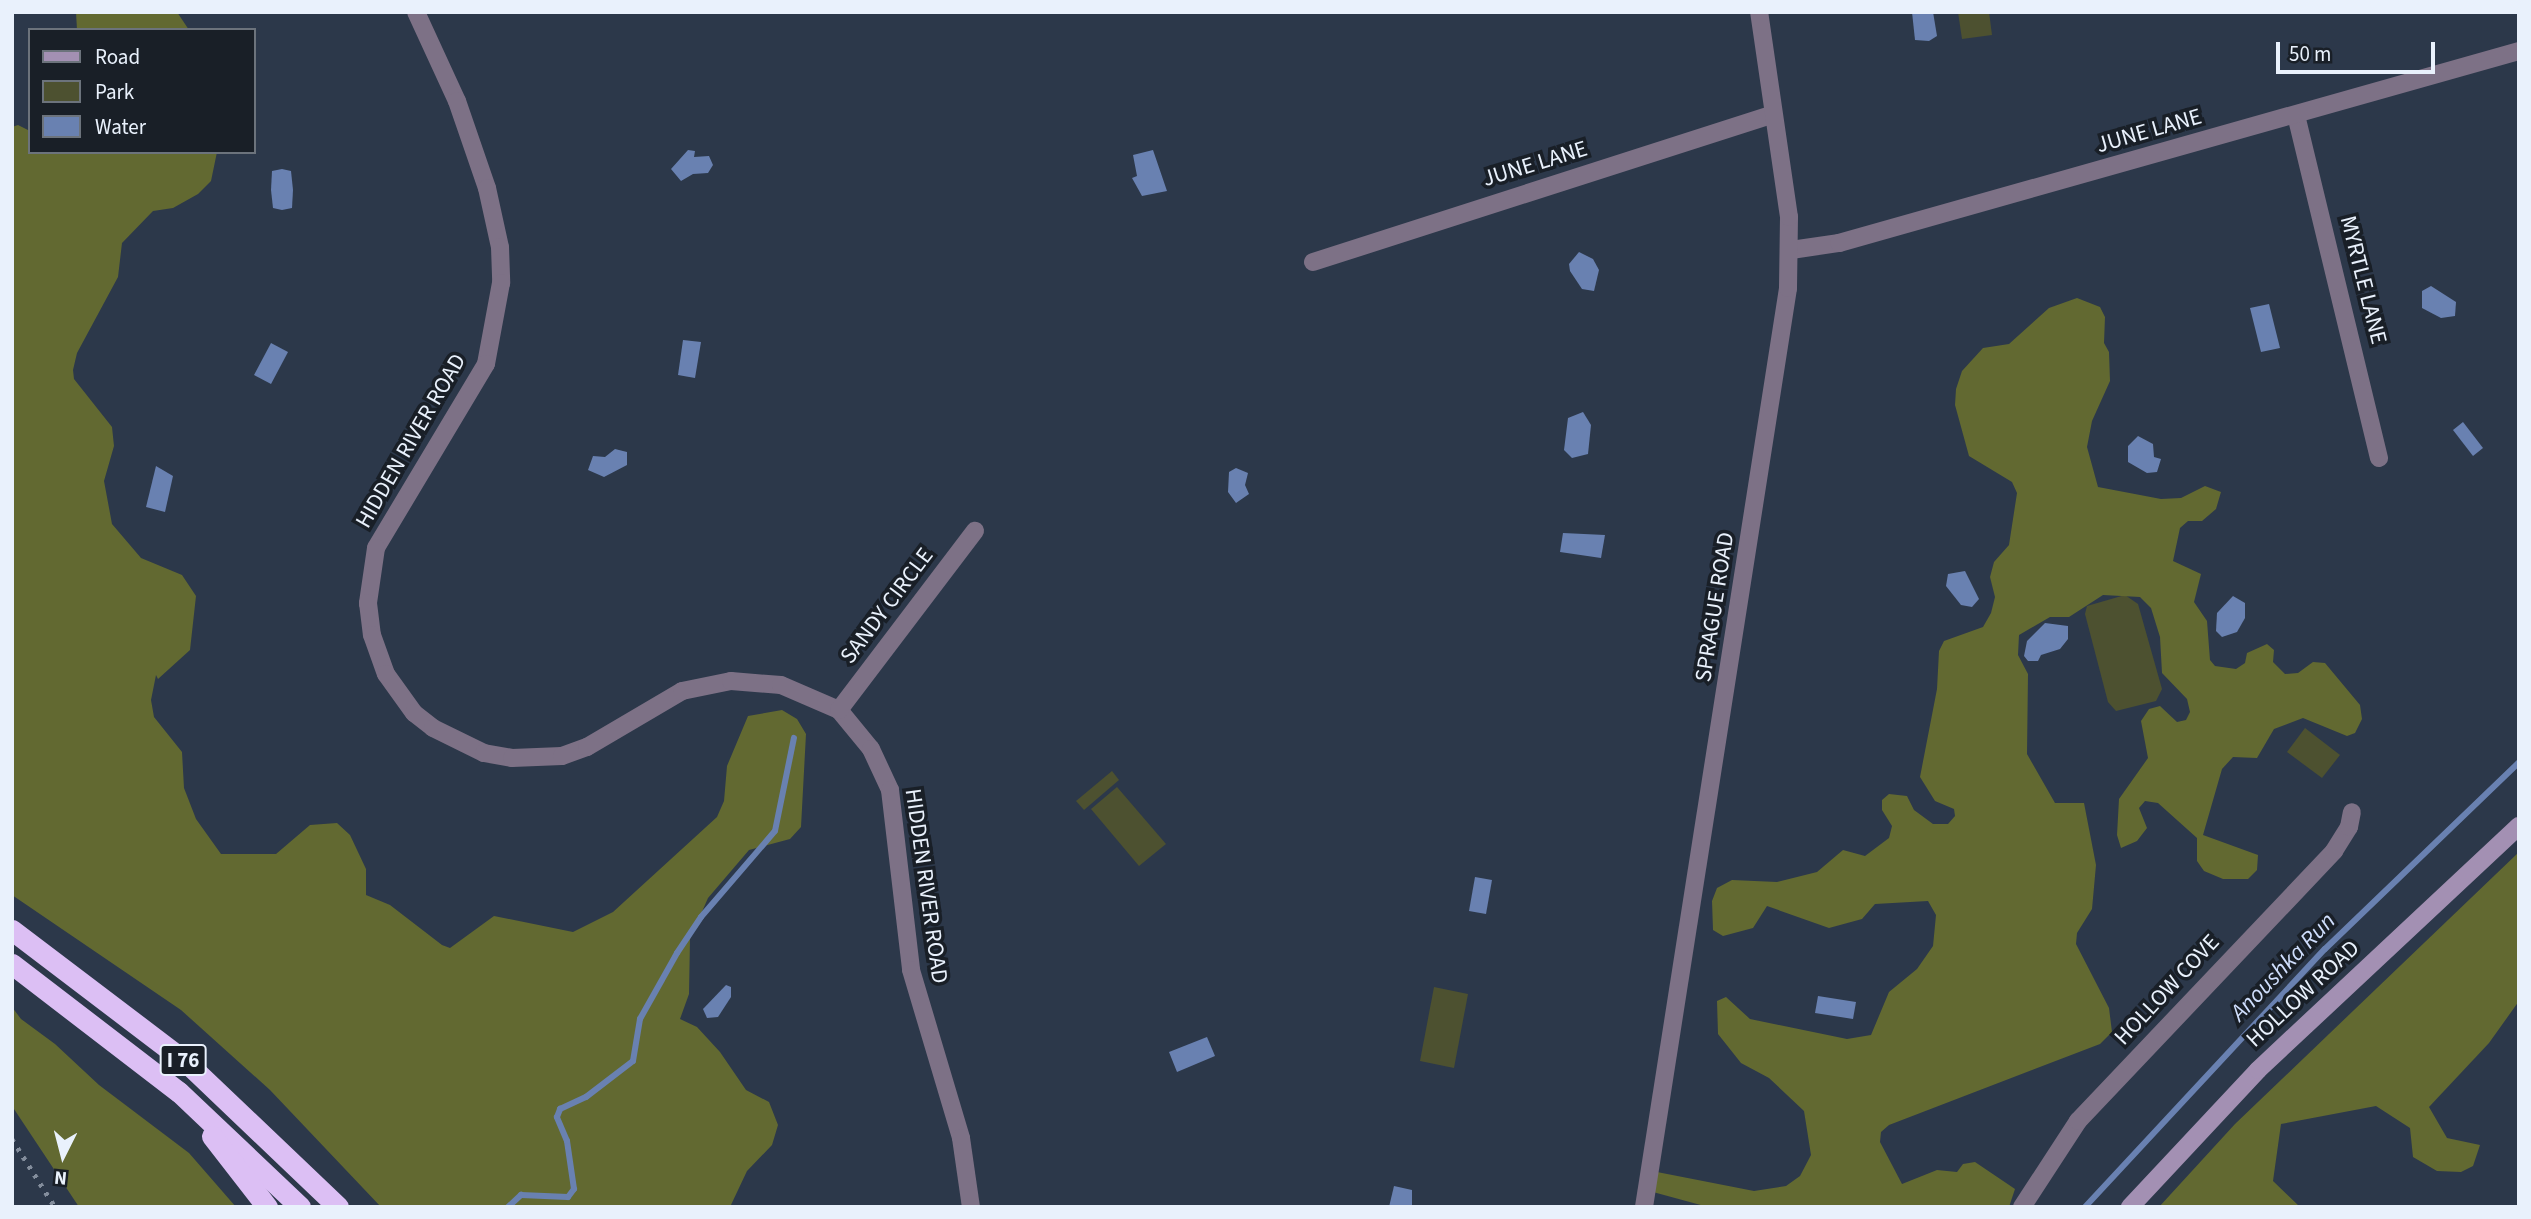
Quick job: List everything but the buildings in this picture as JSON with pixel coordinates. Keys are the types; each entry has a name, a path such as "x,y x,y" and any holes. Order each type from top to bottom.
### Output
{"highway":[{"name":"I 76","path":"12,930 186,1062 338,1207"},
{"name":"I 76","path":"12,964 179,1092 300,1207"},
{"path":"179,1092 267,1207"}],"main road":[{"name":"HOLLOW ROAD","path":"2130,1207 2258,1070 2519,825"}],"street":[{"name":"HIDDEN RIVER ROAD","path":"416,12 457,101 487,188 500,247 501,283 486,364 391,516 370,571 372,635 398,694 414,713 457,742 512,758 562,756 587,747 682,691 718,683 781,685 839,710 871,749 890,790 911,970 961,1138 971,1207"},
{"name":"SPRAGUE ROAD","path":"1644,1207 1701,865 1791,250 1759,12"},
{"name":"JUNE LANE","path":"1791,250 1839,243 2519,51"},
{"name":"JUNE LANE","path":"1313,262 1773,114"},
{"name":"MYRTLE LANE","path":"2296,115 2379,458"},
{"name":"SANDY CIRCLE","path":"839,710 975,531"},
{"name":"HOLLOW COVE","path":"2022,1207 2078,1121 2334,852 2349,827 2352,812"}],"green space":[{"path":"76,12 177,12 188,28 77,28"},
{"path":"1958,12 1989,12 1992,35 1962,39"},
{"path":"18,125 28,130 28,154 217,154 211,181 198,194 173,208 153,211 122,243 118,277 77,353 73,370 74,379 112,427 114,446 104,481 112,524 141,558 182,575 196,596 190,650 158,679 156,675 151,700 154,717 182,752 184,788 196,819 221,854 276,854 310,825 337,823 350,835 366,869 366,895 390,905 442,945 450,948 494,916 573,932 613,912 717,817 724,801 727,766 748,716 782,710 797,719 806,734 801,827 790,839 749,850 708,898 690,939 689,994 680,1019 697,1027 720,1052 746,1090 769,1102 778,1125 772,1145 747,1171 730,1207 381,1207 270,1090 181,1010 12,895 12,127"},
{"path":"2077,298 2100,307 2105,317 2104,343 2109,352 2110,381 2092,421 2087,447 2098,487 2161,499 2181,498 2205,486 2221,492 2216,509 2202,521 2188,521 2180,528 2173,561 2201,574 2194,602 2207,621 2210,660 2215,666 2236,669 2245,663 2247,653 2267,644 2274,650 2273,662 2285,674 2298,673 2313,662 2325,663 2360,705 2362,719 2355,733 2347,736 2303,718 2274,729 2257,758 2233,757 2222,769 2203,835 2258,855 2257,870 2248,879 2223,879 2204,871 2197,861 2197,838 2158,803 2145,801 2139,808 2147,828 2137,841 2121,848 2117,835 2119,799 2148,758 2141,721 2149,709 2160,706 2177,722 2186,720 2190,712 2187,699 2162,673 2160,637 2151,608 2140,597 2103,595 2069,617 2050,617 2019,635 2018,655 2028,674 2027,754 2055,803 2084,803 2096,865 2092,909 2077,933 2076,944 2109,1008 2112,1032 2100,1044 1889,1125 1881,1132 1880,1142 1902,1184 1937,1170 1957,1172 1963,1164 1975,1162 2015,1189 2009,1207 1708,1207 1653,1192 1657,1172 1754,1191 1786,1186 1800,1176 1811,1155 1804,1111 1769,1078 1741,1063 1718,1034 1717,1001 1726,997 1750,1019 1847,1039 1871,1035 1889,992 1917,969 1933,946 1936,915 1928,901 1875,904 1862,919 1829,928 1767,906 1753,928 1723,936 1713,930 1712,901 1717,888 1732,880 1777,882 1817,872 1843,850 1865,856 1889,838 1892,826 1882,810 1882,800 1889,794 1907,796 1914,810 1933,824 1948,824 1955,816 1954,809 1935,801 1920,777 1937,689 1939,651 1944,641 1983,627 1991,613 1995,597 1990,577 1994,562 2009,545 2017,493 2012,482 1969,456 1955,405 1956,389 1962,371 1983,348 2009,344 2049,308"},
{"path":"2125,595 2138,604 2162,689 2156,701 2116,711 2108,702 2085,614 2087,606"},
{"path":"2305,728 2340,755 2322,778 2287,752"},
{"path":"1112,771 1119,780 1084,810 1076,801"},
{"path":"1117,787 1166,844 1139,866 1091,809"},
{"path":"2519,852 2519,1001 2489,1043 2429,1107 2447,1138 2480,1145 2473,1166 2461,1172 2437,1171 2413,1157 2410,1128 2376,1106 2281,1124 2273,1181 2300,1207 2159,1207 2235,1124"},
{"path":"1434,987 1468,994 1454,1068 1420,1061"},
{"path":"12,1007 21,1019 55,1044 99,1085 189,1153 236,1207 79,1207 12,1106"}],"water":[{"path":"1912,12 1933,12 1937,36 1929,41 1915,40"},
{"path":"688,150 695,151 694,157 709,156 713,165 708,173 693,174 681,181 671,169"},
{"path":"1153,150 1167,191 1142,196 1132,178 1137,176 1133,155"},
{"path":"272,171 291,171 293,190 292,208 282,210 273,208 271,190"},
{"path":"1579,252 1593,259 1599,270 1594,291 1582,289 1570,271 1569,264"},
{"path":"2431,286 2456,302 2455,316 2441,318 2422,308 2422,291"},
{"path":"2269,304 2280,348 2261,352 2250,308"},
{"path":"683,340 701,342 695,378 678,375"},
{"path":"271,343 288,352 271,384 254,375"},
{"path":"1583,412 1591,425 1588,454 1572,458 1564,450 1568,418"},
{"path":"2463,422 2483,448 2473,456 2453,430"},
{"path":"2138,436 2153,444 2154,457 2161,459 2157,472 2147,473 2128,462 2128,446"},
{"path":"615,449 627,452 627,465 604,477 588,470 593,456 605,457"},
{"path":"156,466 173,476 165,512 146,507"},
{"path":"1236,468 1248,473 1245,485 1249,494 1236,503 1228,492 1229,472"},
{"path":"1563,533 1605,535 1601,558 1560,552"},
{"path":"1965,571 1979,599 1972,607 1961,605 1946,586 1948,574"},
{"path":"2233,596 2245,603 2245,618 2237,632 2222,637 2216,631 2217,613"},
{"path":"2045,623 2068,626 2068,639 2060,649 2041,655 2038,661 2028,661 2024,656 2027,641"},
{"path":"1475,877 1492,880 1486,914 1469,911"},
{"path":"726,985 731,987 731,997 718,1017 707,1018 703,1009"},
{"path":"1818,996 1856,1002 1853,1019 1815,1013"},
{"path":"1207,1037 1215,1056 1177,1072 1169,1052"},
{"path":"1394,1186 1412,1190 1412,1207 1389,1207"}],"waterway":[{"path":"508,1207 521,1195 568,1197 574,1189 567,1141 557,1117 560,1109 586,1097 633,1061 640,1019 677,953 701,917 775,831 794,738"},
{"name":"Anoushka Run","path":"2085,1207 2325,949 2519,762"}],"railway":[{"path":"12,1139 55,1207"}]}
